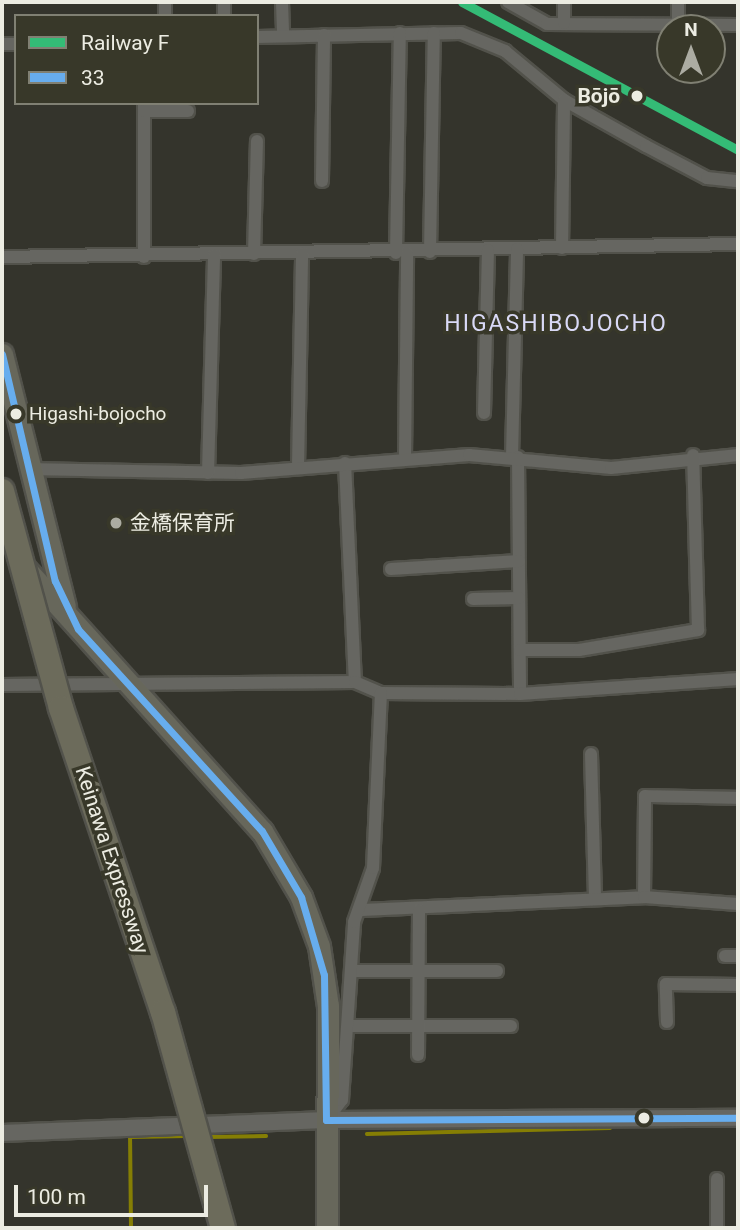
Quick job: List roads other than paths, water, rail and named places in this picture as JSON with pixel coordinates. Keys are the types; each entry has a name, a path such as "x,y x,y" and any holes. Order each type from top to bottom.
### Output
{"highway":[{"name":"Keinawa Expressway","path":"2,491 61,708 163,1012 223,1228"}],"main road":[{"path":"2,354 26,469 55,581 78,629"},
{"path":"2,531 78,629 262,831 301,897 324,975 327,1228"}],"street":[{"path":"282,2 282,36"},
{"path":"564,2 564,23"},
{"path":"512,3 547,24 656,21"},
{"path":"400,33 405,458"},
{"path":"430,252 434,33"},
{"path":"259,37 461,33 505,51 564,100 707,178 738,181"},
{"path":"322,181 324,34"},
{"path":"562,248 564,100"},
{"path":"145,257 144,107 188,111"},
{"path":"254,254 257,141"},
{"path":"2,257 402,253 738,244"},
{"path":"517,249 515,457 520,694"},
{"path":"484,413 488,250"},
{"path":"298,467 302,253"},
{"path":"208,473 215,255"},
{"path":"520,650 579,650 698,630 693,455"},
{"path":"26,469 208,473 405,458 515,457 611,468 693,455 738,455"},
{"path":"345,463 355,682"},
{"path":"391,569 519,561"},
{"path":"472,599 519,598"},
{"path":"2,685 135,689 355,682 381,693 520,694 738,679"},
{"path":"326,1120 342,1100 354,922 362,910 373,868 381,693"},
{"path":"591,754 595,898"},
{"path":"644,897 645,796 738,797"},
{"path":"362,910 419,910 644,897 738,904"},
{"path":"418,1055 419,910"},
{"path":"352,971 497,971"},
{"path":"667,1022 666,984 738,985"},
{"path":"348,1026 511,1026"},
{"path":"2,1133 326,1120 738,1118"},
{"path":"717,1228 718,1179"}],"waterway":[{"path":"367,1134 610,1128"},
{"path":"131,1228 130,1137 186,1136"},
{"path":"208,1137 266,1136"}],"rail line":[{"name":"F","path":"462,2 738,150"}],"place":[{"name":"Bōjō","path":"637,96"},
{"name":"Higashi-bojocho","path":"16,414"},
{"name":"金橋保育所","path":"116,523"}],"district":[{"name":"HIGASHIBOJOCHO","path":"556,324"}]}
